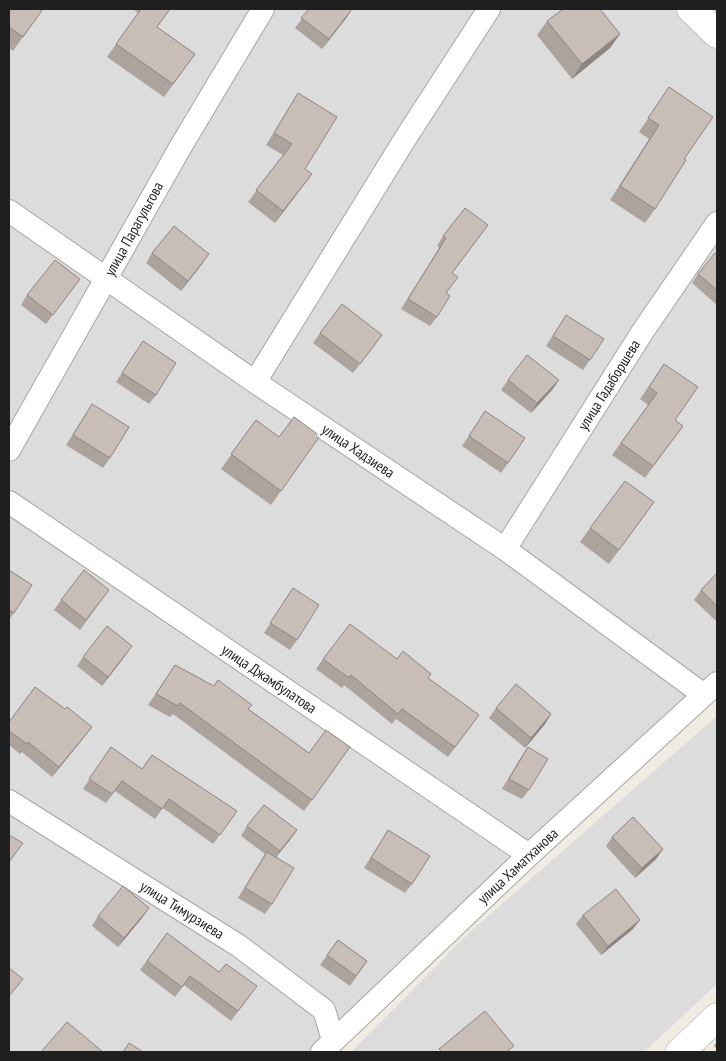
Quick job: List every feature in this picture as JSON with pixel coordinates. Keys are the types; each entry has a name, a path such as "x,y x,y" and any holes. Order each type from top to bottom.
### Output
{"street":[{"name":"улица Парагульгова","path":"9,450 181,146 263,9"},
{"path":"255,382 405,139 489,9"},
{"path":"691,9 717,34"},
{"name":"улица Хадзиева","path":"9,211 255,382 710,689"},
{"name":"улица Гадаборшева","path":"505,550 643,331 717,223"},
{"name":"улица Джамбулатова","path":"9,502 529,855"},
{"name":"улица Хаматханова","path":"328,1046 529,855 710,689"},
{"name":"улица Тимурзиева","path":"9,801 239,946 324,1010 328,1046"},
{"path":"680,1052 717,1017"}],"shaded area":[{"path":"9,9 691,9 717,34 717,683 322,1052 9,1052"},
{"path":"717,716 717,984 644,1052 351,1052 471,931"}],"building":[{"path":"9,9 43,9 23,37 9,27"},
{"path":"141,9 170,9 157,27 195,54 173,84 116,44"},
{"path":"309,9 352,9 329,39 301,18"},
{"path":"563,9 600,9 620,34 582,64 547,21"},
{"path":"669,87 713,117 684,159 686,160 655,209 620,186 659,125 648,118"},
{"path":"298,93 337,117 305,169 312,174 283,211 256,190 292,144 274,133"},
{"path":"465,208 488,225 452,273 458,277 446,293 450,296 437,317 408,299 446,238 443,236"},
{"path":"174,226 209,254 188,281 152,253"},
{"path":"715,253 717,254 717,290 698,274"},
{"path":"55,260 80,279 53,315 27,295"},
{"path":"342,304 382,335 360,364 320,333"},
{"path":"566,315 604,339 590,360 553,336"},
{"path":"143,341 176,363 156,395 122,373"},
{"path":"527,355 559,380 537,403 508,380"},
{"path":"664,364 698,387 675,420 683,426 653,466 621,443 657,393 649,387"},
{"path":"92,404 129,427 110,458 73,435"},
{"path":"485,411 525,438 508,463 469,436"},
{"path":"294,417 320,436 281,491 231,454 256,420 279,437"},
{"path":"625,481 654,502 619,550 590,528"},
{"path":"9,570 32,585 14,613 9,610"},
{"path":"84,570 109,590 86,620 61,600"},
{"path":"717,573 717,606 701,590"},
{"path":"293,588 319,605 297,640 270,623"},
{"path":"350,624 397,659 403,651 431,674 428,678 479,715 455,747 402,709 398,714 351,675 349,678 323,659"},
{"path":"107,626 132,646 108,677 83,657"},
{"path":"175,665 214,686 218,680 252,705 248,709 309,753 326,730 350,747 312,800 180,703 178,706 156,694"},
{"path":"516,684 551,714 531,738 496,708"},
{"path":"35,687 65,709 67,707 92,727 59,767 28,742 27,744 9,731 9,722"},
{"path":"111,747 142,769 152,755 237,811 220,835 169,799 162,809 122,781 112,794 89,779"},
{"path":"528,747 548,759 529,790 509,779"},
{"path":"264,805 297,830 280,851 247,826"},
{"path":"633,817 663,849 642,868 612,837"},
{"path":"388,830 430,856 412,884 371,858"},
{"path":"9,835 23,843 9,862"},
{"path":"267,852 294,868 272,904 245,888"},
{"path":"123,886 149,908 124,938 98,916"},
{"path":"616,889 640,920 608,946 583,915"},
{"path":"167,933 219,972 226,964 257,986 238,1011 190,976 182,987 147,961"},
{"path":"338,940 367,961 356,976 327,955"},
{"path":"9,968 23,979 9,996"},
{"path":"485,1011 514,1046 506,1052 442,1052 439,1049"},
{"path":"67,1022 103,1052 41,1052"},
{"path":"129,1043 143,1052 123,1052"}]}
